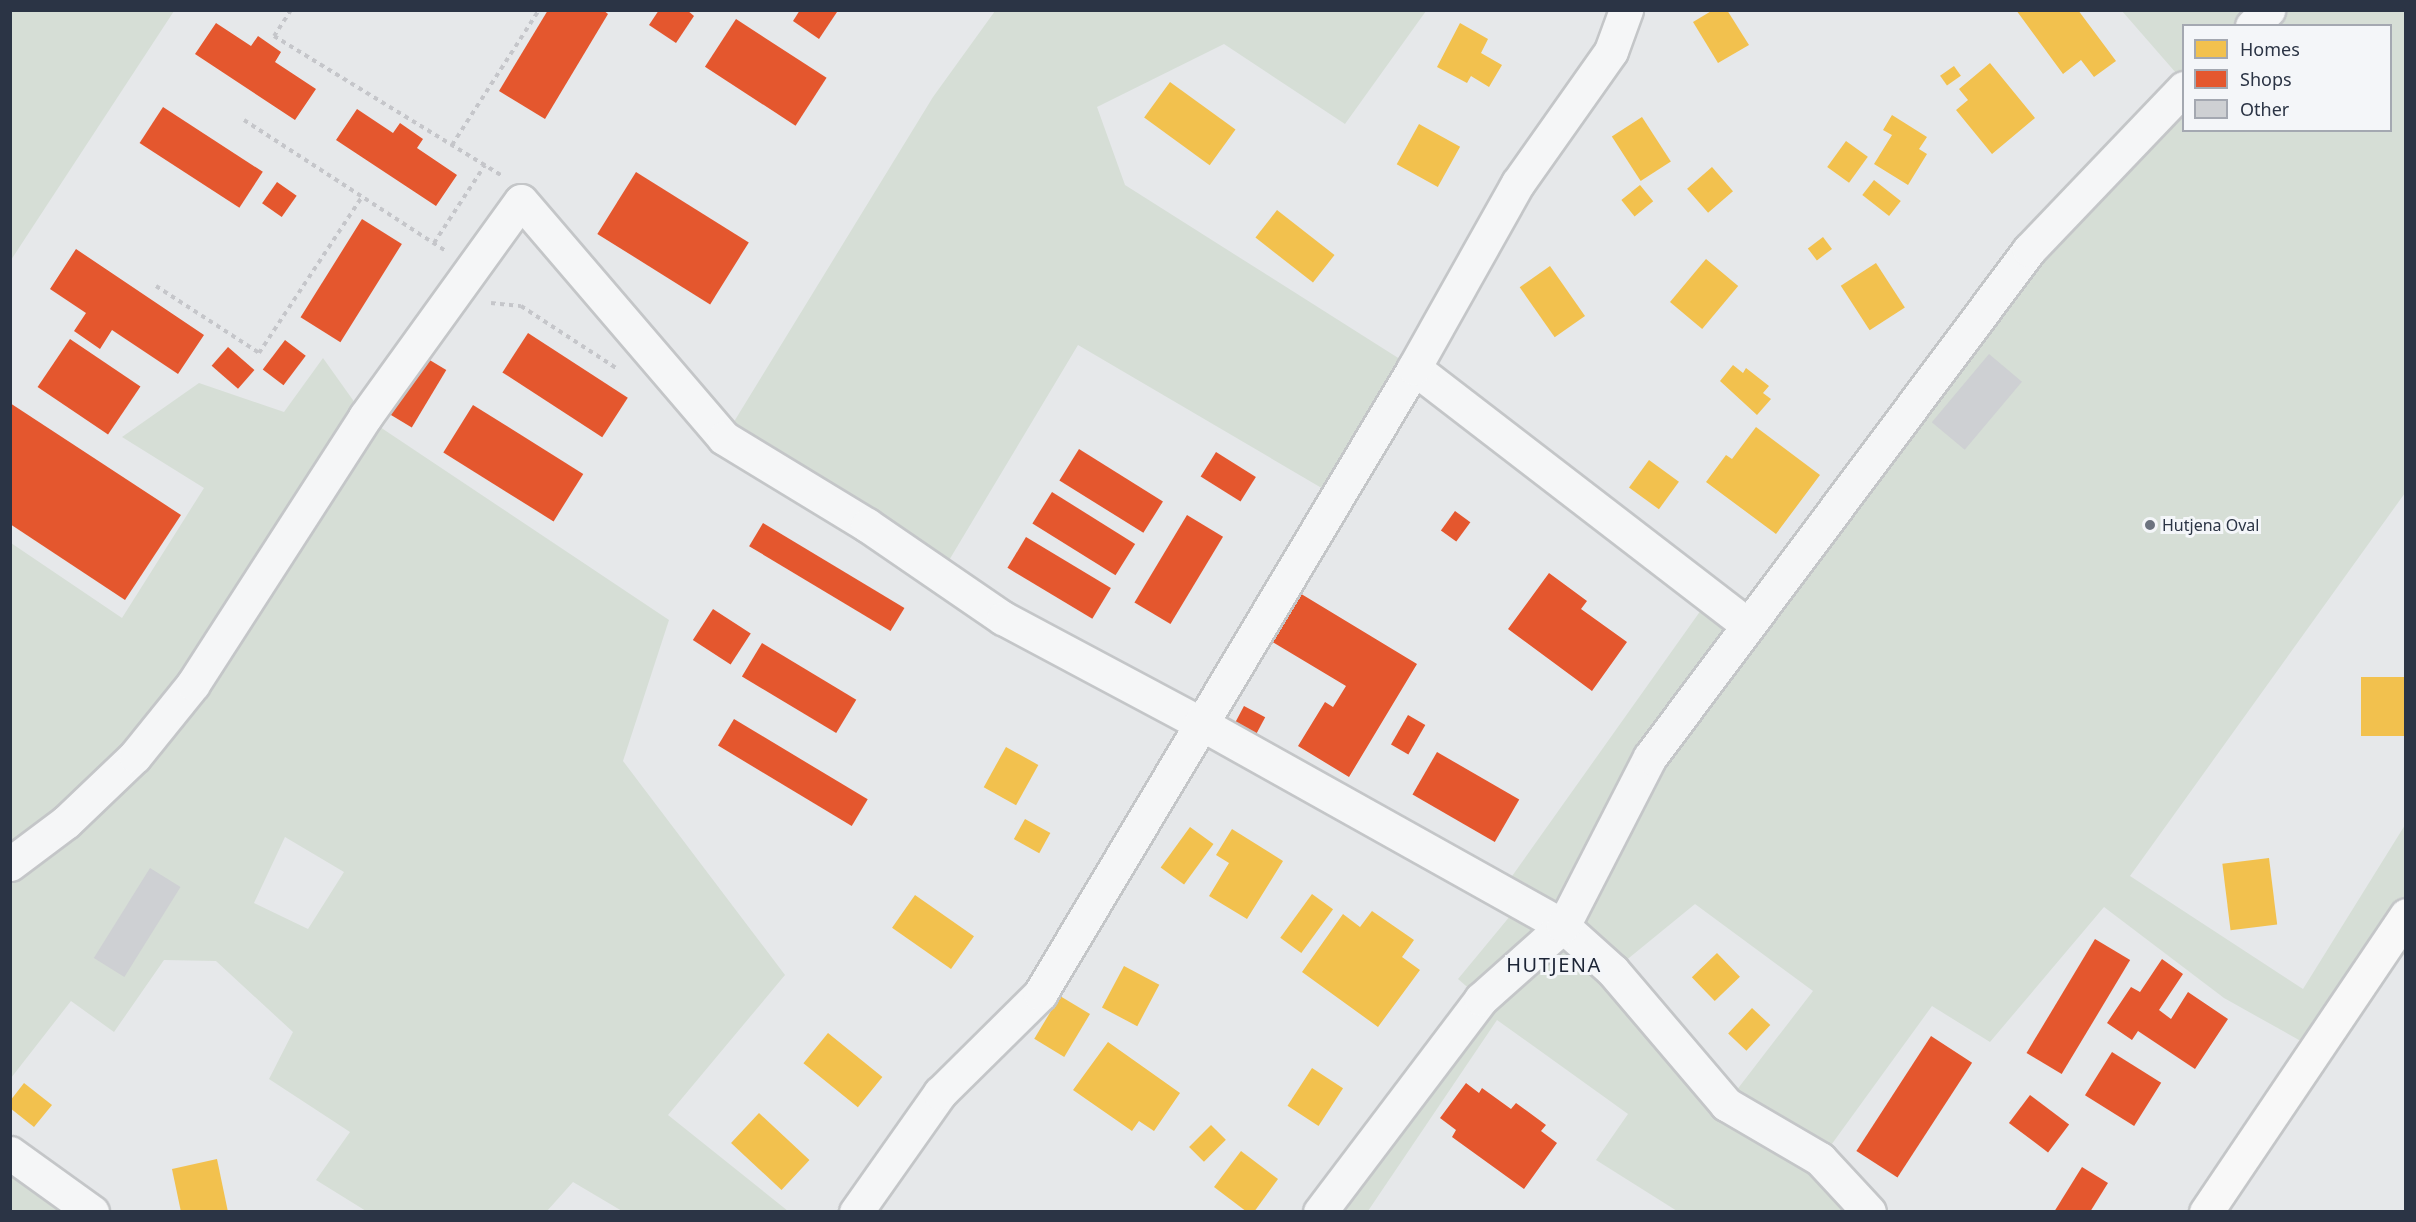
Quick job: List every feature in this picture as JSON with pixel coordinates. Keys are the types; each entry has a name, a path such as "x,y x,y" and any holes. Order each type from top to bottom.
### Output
{"main road":[{"path":"2206,1212 2406,915"}],"street":[{"path":"856,1212 940,1093 1040,994 1413,368 1518,183 1611,51 1626,10"},
{"path":"2254,24 2268,10"},
{"path":"1320,1212 1481,999 1563,926 1650,757 2029,250 2182,90"},
{"path":"10,864 66,822 135,756 193,684 365,417 521,201 724,438 867,525 1003,618 1200,723 1563,926 1613,971 1726,1104 1820,1159 1869,1212"},
{"path":"1413,368 1748,625"},
{"path":"10,1153 92,1212"}],"path":[{"path":"291,10 274,36 504,177 521,201"},
{"path":"452,145 538,10"},
{"path":"244,120 472,269"},
{"path":"434,243 485,165"},
{"path":"156,286 259,353 362,197"},
{"path":"488,303 521,306 618,369"}],"shaded area":[{"path":"10,11 174,11 11,260"},
{"path":"995,11 1426,11 1345,124 1224,44 1097,107 1125,185 1414,368 1337,497 1078,345 939,577 724,438 933,97"},
{"path":"2122,11 2405,11 2405,493 2130,876 2303,989 2405,825 2405,915 2315,1049 2224,998 2104,907 1990,1042 1932,1006 1821,1159 1869,1211 1677,1211 1596,1160 1628,1114 1497,1020 1368,1211 1320,1212 1481,999 1458,979 1520,904 1500,893 1711,596 1747,625 2029,250 2182,89 2182,132 2392,132 2392,24 2182,24 2182,80","holes":["1695,904 1813,991 1726,1104 1613,971"]},
{"path":"323,358 365,417 669,620 623,761 785,975 668,1115 788,1211 622,1211 573,1182 547,1211 366,1211 316,1180 350,1132 269,1079 293,1032 216,961 164,960 114,1032 71,1001 11,1078 11,543 122,618 204,488 122,437 199,383 284,412","holes":["285,837 344,872 308,929 254,903"]},
{"path":"10,1153 92,1211 11,1211"}],"building: Homes":[{"path":"1713,10 1727,10 1749,45 1718,63 1693,22"},
{"path":"2016,10 2078,10 2116,61 2094,77 2081,60 2063,74"},
{"path":"1460,23 1488,39 1481,53 1502,65 1489,87 1471,76 1467,83 1437,67"},
{"path":"1990,63 2035,118 1992,154 1956,110 1968,100 1959,89"},
{"path":"1954,66 1961,76 1947,86 1940,76"},
{"path":"1170,82 1236,130 1210,165 1144,118"},
{"path":"1892,115 1927,137 1919,149 1927,154 1908,185 1874,164 1892,135 1883,130"},
{"path":"1642,117 1671,161 1641,181 1612,137"},
{"path":"1419,124 1460,147 1438,187 1397,164"},
{"path":"1846,141 1868,157 1849,183 1827,167"},
{"path":"1712,167 1733,191 1708,213 1687,189"},
{"path":"1874,180 1901,201 1889,216 1862,195"},
{"path":"1640,185 1653,201 1635,216 1621,200"},
{"path":"1277,210 1335,255 1313,283 1255,238"},
{"path":"1823,237 1832,249 1817,260 1808,248"},
{"path":"1706,259 1738,286 1702,329 1670,302"},
{"path":"1876,263 1905,307 1870,330 1841,286"},
{"path":"1550,266 1585,316 1555,337 1520,287"},
{"path":"1733,365 1743,373 1746,368 1769,386 1763,393 1771,399 1757,415 1720,381"},
{"path":"1756,427 1820,475 1776,534 1706,482 1726,455 1732,459"},
{"path":"1649,460 1679,482 1659,509 1629,488"},
{"path":"2361,677 2406,677 2406,736 2361,736"},
{"path":"1006,747 1038,765 1016,805 984,787"},
{"path":"1025,819 1050,833 1039,853 1014,839"},
{"path":"1190,827 1213,844 1184,884 1161,867"},
{"path":"1232,829 1283,861 1247,919 1209,896 1229,863 1216,855"},
{"path":"2269,858 2277,925 2231,930 2222,864"},
{"path":"1312,894 1333,909 1301,953 1280,938"},
{"path":"915,895 974,936 951,969 892,928"},
{"path":"1372,911 1414,940 1402,957 1420,970 1378,1027 1302,972 1343,914 1360,927"},
{"path":"1717,953 1740,977 1715,1001 1692,977"},
{"path":"1124,966 1159,985 1137,1026 1102,1007"},
{"path":"1060,996 1090,1014 1064,1057 1034,1039"},
{"path":"1752,1008 1770,1025 1746,1051 1728,1034"},
{"path":"828,1033 882,1077 858,1107 803,1063"},
{"path":"1108,1042 1180,1093 1154,1131 1139,1121 1132,1131 1073,1090"},
{"path":"1312,1068 1343,1088 1319,1126 1287,1106"},
{"path":"24,1083 52,1105 34,1127 10,1108 10,1101"},
{"path":"759,1113 809,1160 782,1190 731,1143"},
{"path":"1211,1125 1226,1140 1204,1162 1189,1147"},
{"path":"1241,1151 1278,1179 1254,1212 1247,1212 1214,1187"},
{"path":"217,1159 228,1212 181,1212 172,1169"}],"building: Shops":[{"path":"548,10 603,10 608,14 545,119 499,91"},
{"path":"659,10 687,10 694,16 676,43 649,25"},
{"path":"800,10 835,10 837,12 819,39 793,21"},
{"path":"736,19 827,78 796,126 705,67"},
{"path":"216,23 251,46 258,36 281,52 275,62 316,89 295,120 195,54"},
{"path":"163,107 263,172 239,208 140,143"},
{"path":"357,109 393,133 400,123 423,139 417,148 457,175 436,206 336,140"},
{"path":"636,172 749,242 710,304 597,234"},
{"path":"277,182 297,196 282,217 262,203"},
{"path":"362,219 402,244 340,342 301,317"},
{"path":"76,249 204,335 178,374 112,330 100,349 74,331 86,313 50,289"},
{"path":"528,333 628,398 602,437 502,372"},
{"path":"70,339 140,387 108,435 38,387"},
{"path":"285,340 306,356 283,385 263,370"},
{"path":"228,347 254,370 238,389 212,366"},
{"path":"418,353 446,370 412,427 383,410"},
{"path":"10,403 181,515 125,600 10,524"},
{"path":"473,405 583,474 554,521 443,452"},
{"path":"1079,449 1163,501 1143,533 1059,480"},
{"path":"1216,452 1256,477 1240,501 1201,477"},
{"path":"1052,492 1135,544 1116,575 1032,523"},
{"path":"1455,511 1470,522 1456,542 1441,530"},
{"path":"1187,515 1223,537 1170,624 1134,602"},
{"path":"763,523 904,608 891,631 749,546"},
{"path":"1026,537 1111,588 1092,619 1007,568"},
{"path":"1549,573 1587,601 1581,609 1627,642 1592,691 1508,629"},
{"path":"1298,592 1417,664 1349,777 1298,746 1325,702 1333,707 1346,686 1269,640"},
{"path":"713,609 751,634 731,665 693,640"},
{"path":"762,643 856,700 836,733 742,676"},
{"path":"1244,706 1265,717 1255,736 1234,725"},
{"path":"1408,715 1425,725 1408,754 1391,744"},
{"path":"734,719 868,799 852,826 718,746"},
{"path":"1437,752 1519,799 1495,842 1412,794"},
{"path":"2095,939 2130,960 2062,1074 2026,1053"},
{"path":"2162,959 2183,974 2159,1010 2171,1019 2188,992 2228,1019 2195,1069 2138,1031 2132,1040 2107,1023 2131,987 2140,992"},
{"path":"1931,1036 1972,1063 1897,1178 1856,1151"},
{"path":"2112,1052 2161,1083 2134,1126 2085,1095"},
{"path":"1466,1083 1479,1093 1482,1088 1511,1109 1516,1103 1546,1125 1541,1131 1557,1143 1524,1189 1452,1137 1456,1130 1440,1118"},
{"path":"2030,1095 2069,1124 2048,1152 2009,1123"},
{"path":"2082,1167 2108,1183 2090,1212 2054,1212"}],"building: Other":[{"path":"1989,354 2022,382 1965,450 1932,422"},
{"path":"150,868 181,887 124,977 94,958"}],"place":[{"name":"Hutjena Oval","path":"2150,525"}],"district":[{"name":"HUTJENA","path":"1554,964"}]}
